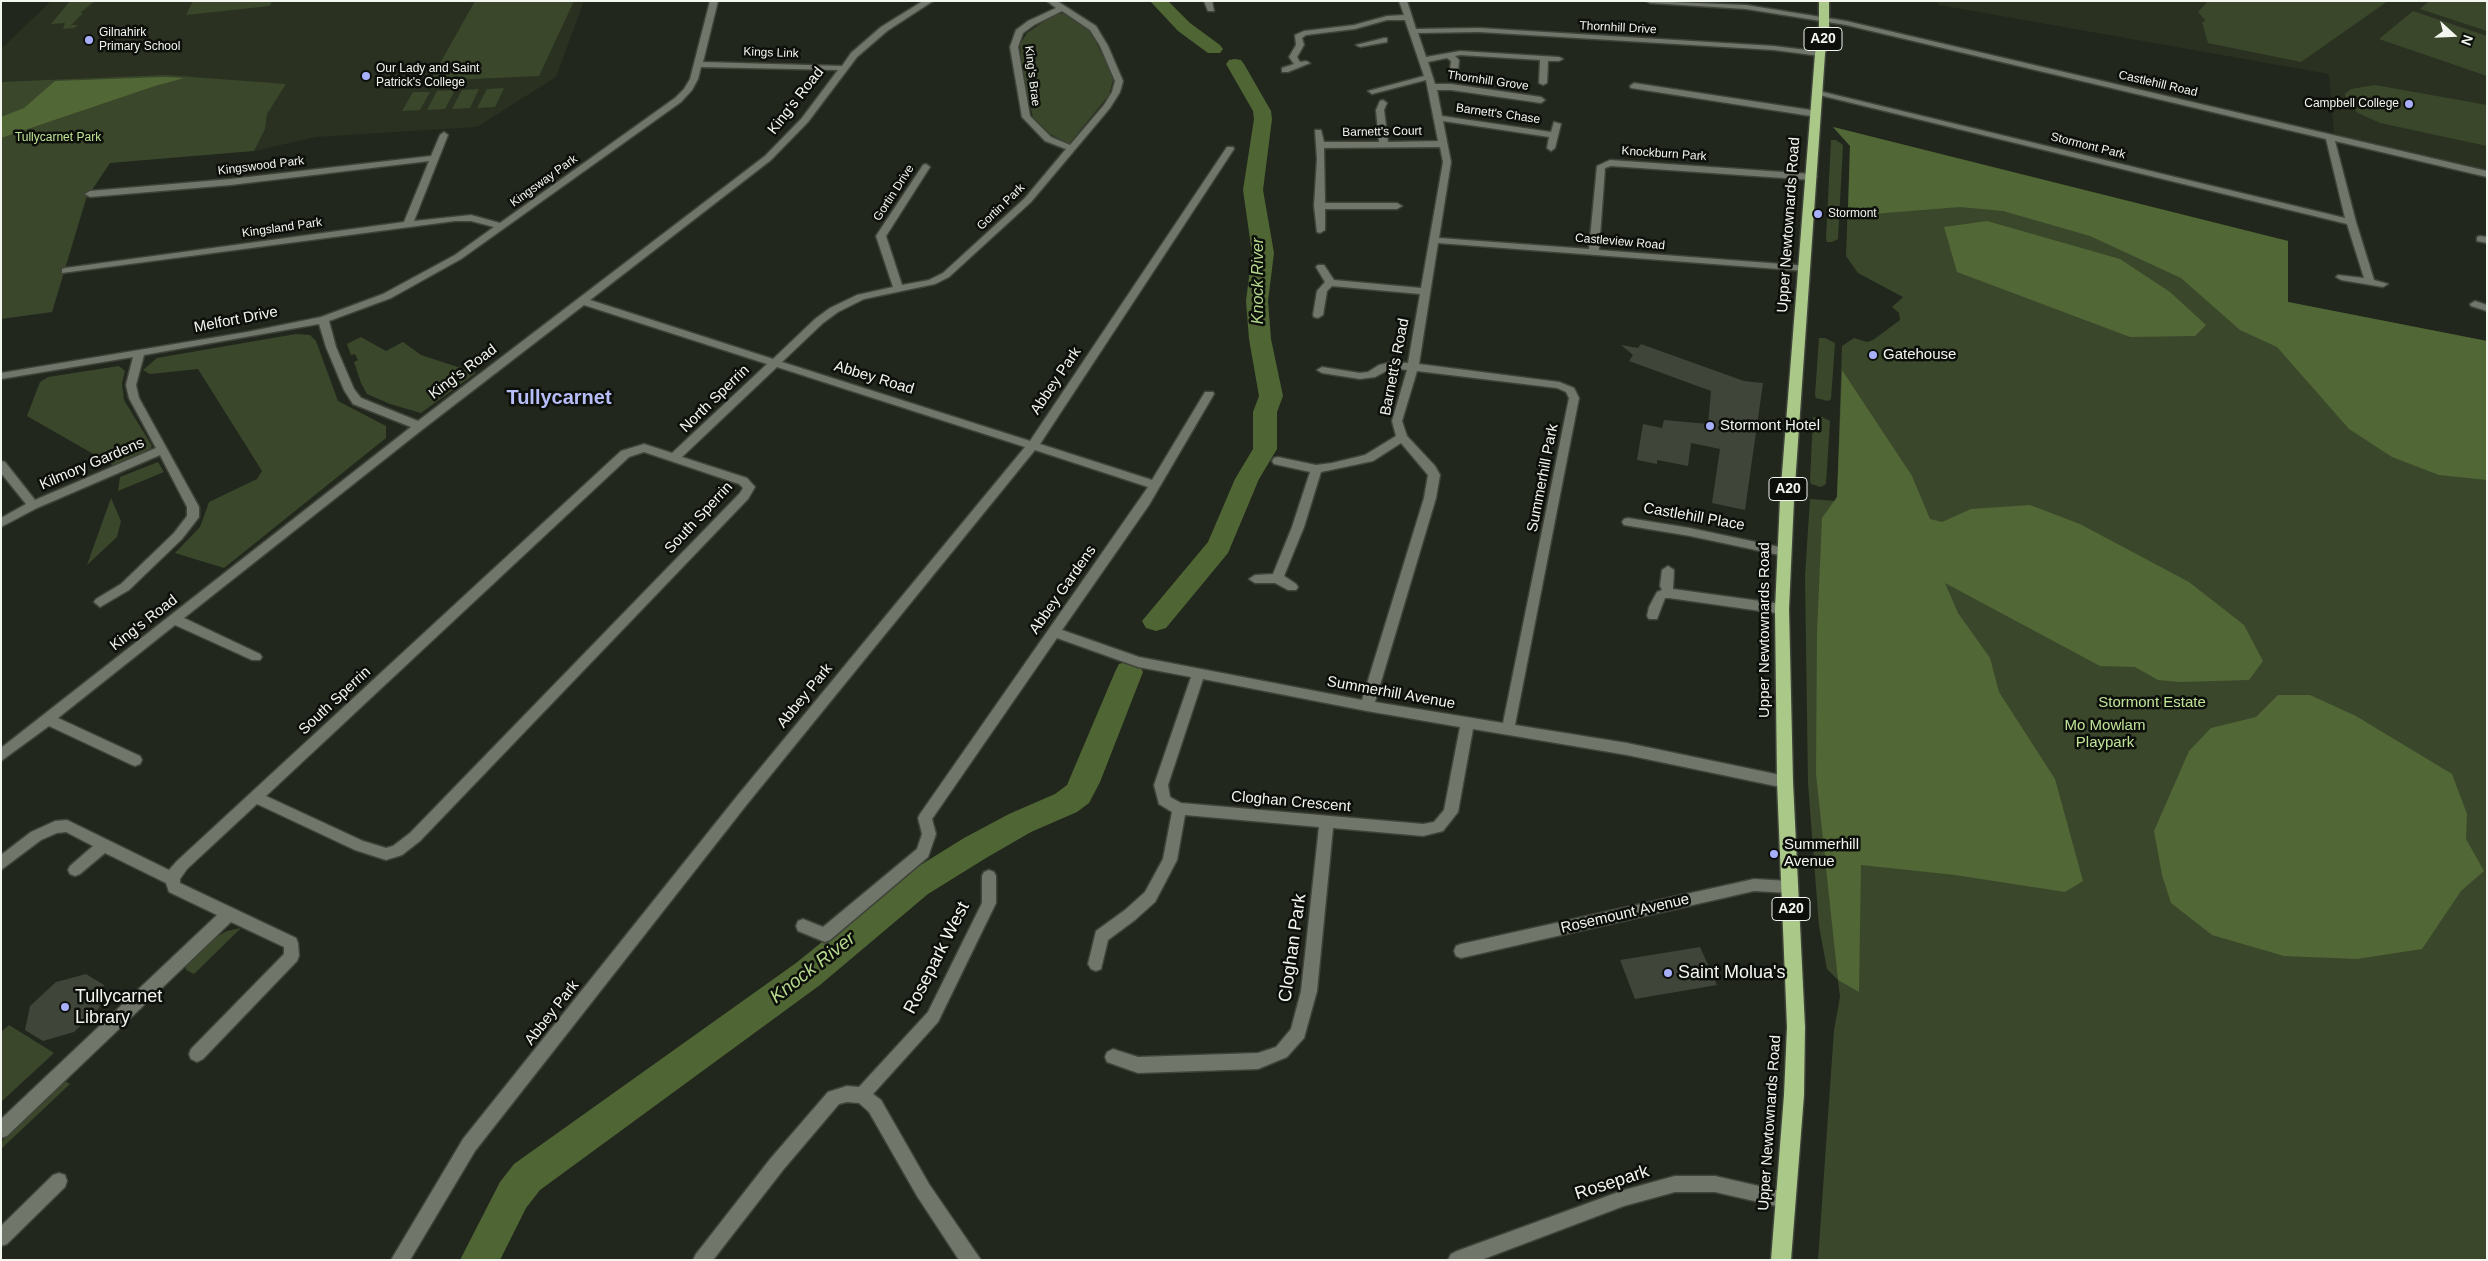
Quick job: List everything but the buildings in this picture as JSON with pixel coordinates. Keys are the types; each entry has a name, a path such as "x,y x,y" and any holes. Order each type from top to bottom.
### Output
{"highway":[{"name":"Upper Newtownards Road","path":"1781,1260 1796,1056 1785,782 1782,609 1784,552 1819,94 1820,54 1824,32 1824,1"}],"street":[{"name":"Kingsway Park","path":"323,320 409,286 458,257 678,100 691,84 714,1"},
{"name":"King's Road","path":"1,756 176,620 419,426 776,151 805,120 842,68 884,29 929,1"},
{"name":"Gortin Park","path":"775,362 819,321 834,310 861,297 932,282 946,275 1028,200 1107,106 1116,92 1119,81 1104,46 1093,28 1051,1"},
{"name":"Barnett's Road","path":"1367,706 1434,482 1432,469 1402,437 1397,421 1412,366 1447,162 1431,82 1403,1"},
{"name":"Castlehill Road","path":"1650,1 1732,4 1824,19 2487,174"},
{"name":"King's Brae","path":"1062,8 1031,23 1019,32 1014,47 1026,117 1048,139 1070,148"},
{"path":"1285,70 1302,64 1293,57 1300,45 1298,37 1304,34 1355,27 1387,18 1408,17"},
{"path":"1355,27 1372,42"},
{"name":"Thornhill Drive","path":"1414,31 1479,30 1774,48 1820,54"},
{"path":"1360,46 1384,40"},
{"path":"1423,60 1460,53 1559,59"},
{"path":"1449,56 1455,60 1454,71"},
{"name":"Thornhill Grove","path":"1537,111 1543,86 1544,58"},
{"name":"Kings Link","path":"698,64 842,68"},
{"path":"1372,91 1431,82"},
{"name":"Thornhill Grove","path":"1431,82 1451,87 1540,100"},
{"path":"1634,86 1817,114"},
{"name":"Stormont Park","path":"1819,94 2351,222"},
{"path":"1369,109 1381,106 1384,144"},
{"name":"Barnett's Chase","path":"1439,118 1554,134"},
{"name":"Barnett's Chase","path":"1551,148 1557,124"},
{"path":"1318,132 1320,145 1320,230"},
{"path":"408,223 444,135"},
{"path":"2330,138 2351,222 2370,282"},
{"name":"Barnett's Court","path":"1320,145 1444,144"},
{"name":"Abbey Park","path":"400,1260 469,1145 730,814 1033,444 1230,149"},
{"name":"Kingswood Park","path":"90,194 231,182 434,158"},
{"name":"Knockburn Park","path":"1594,251 1600,166 1610,163 1812,177"},
{"name":"Gortin Drive","path":"898,288 881,236 926,167"},
{"path":"1319,206 1384,200 1397,206"},
{"name":"Kingsland Park","path":"65,271 455,218 471,218 502,226"},
{"name":"Castleview Road","path":"1433,240 1805,268"},
{"path":"1321,267 1331,283"},
{"path":"2341,277 2383,284"},
{"path":"1318,315 1322,291 1326,285 1331,283 1424,291"},
{"name":"Abbey Road","path":"583,301 1156,485"},
{"path":"2475,304 2487,308"},
{"path":"323,320 331,347 348,390 357,401 419,426"},
{"name":"Melfort Drive","path":"1,376 323,320"},
{"name":"Kilmory Gardens","path":"100,602 125,587 178,536 193,517 194,508 134,398 132,378 140,353"},
{"name":"North Sperrin","path":"675,457 775,362"},
{"path":"1322,370 1360,376 1371,375 1383,367 1392,365 1412,366"},
{"name":"Summerhill Park","path":"1412,366 1559,385 1570,390 1574,398 1508,729"},
{"name":"Abbey Gardens","path":"803,926 825,936 923,853 929,834 925,818 1156,485 1209,394"},
{"path":"1278,462 1316,469 1358,462 1369,458 1402,437"},
{"name":"South Sperrin","path":"172,877 182,865 255,797 625,454 644,448 743,481 749,487 744,496 415,837 397,851 386,854 360,846 255,797"},
{"name":"Kilmory Gardens","path":"1,523 33,505 162,450"},
{"name":"Kilmory Gardens","path":"1,466 33,505"},
{"path":"1277,578 1298,526 1316,469"},
{"name":"Castlehill Place","path":"1628,522 1690,532 1784,552"},
{"path":"1668,570 1666,586 1670,593"},
{"path":"1255,579 1277,578 1292,587"},
{"path":"1654,616 1655,607 1661,595 1670,593 1782,609"},
{"path":"176,620 256,658"},
{"name":"Summerhill Avenue","path":"1053,632 1138,662 1367,706 1627,749 1785,782"},
{"path":"1096,964 1101,936 1130,915 1150,896 1170,860 1179,809 1164,800 1161,785 1198,674"},
{"path":"48,718 135,760"},
{"name":"Cloghan Crescent","path":"1179,809 1423,830 1438,827 1451,812 1467,723"},
{"name":"Cloghan Park","path":"1113,1057 1138,1065 1258,1060 1281,1052 1298,1033 1310,991 1327,821"},
{"path":"1,864 36,836 55,827 67,826 150,869 172,877 174,888 291,942 292,956 197,1054"},
{"path":"74,870 105,844"},
{"name":"Rosepark West","path":"862,1095 933,1017 989,903 989,876"},
{"name":"Rosemount Avenue","path":"1461,952 1754,885 1790,887"},
{"path":"1,1130 229,914"},
{"path":"702,1260 777,1164 834,1098 848,1094 862,1095 875,1106 923,1190 966,1255 972,1260"},
{"path":"1,1238 59,1181"},
{"name":"Rosepark","path":"1457,1260 1624,1198 1675,1184 1715,1184 1785,1200"}],"shaded area":[{"name":"Our Lady and Saint Patrick's College","path":"51,1 584,1 556,77 477,127 316,137 254,151 265,129 267,114 285,84 1,82 1,49"},
{"name":"Campbell College","path":"1936,1 2487,1 2487,170 2334,135 2329,74 1939,5"}],"green space":[{"path":"70,1 95,1 80,13 83,13 71,25 78,25 74,28 63,29 65,23 51,24"},
{"path":"193,1 272,1 270,6 186,15"},
{"path":"475,1 574,1 539,76 430,81"},
{"path":"2208,1 2388,1 2301,62 2208,43 2202,22 2206,21 2198,12"},
{"path":"2429,1 2487,1 2487,31 2420,9"},
{"path":"2413,11 2487,36 2487,76 2379,39"},
{"path":"1064,13 1090,31 1114,77 1109,95 1069,144 1050,134 1033,117 1022,73 1020,44 1027,33 1053,15"},
{"name":"Tullycarnet Park","path":"166,75 286,84 267,114 265,129 254,151 110,163 86,199 52,312 1,319 1,82"},
{"path":"184,78 1,138 1,117 24,108 55,81"},
{"path":"2375,85 2487,105 2487,146 2380,123 2358,113 2346,101 2345,94 2351,89"},
{"path":"504,88 495,107 477,108 487,89"},
{"path":"479,89 470,108 452,109 462,90"},
{"path":"455,90 445,109 427,110 437,91"},
{"path":"413,92 430,92 420,110 402,111"},
{"name":"Stormont Estate","path":"1833,127 2288,241 2288,302 2487,341 2487,1260 1818,1260 1834,1030 1840,997 1838,980 1827,969 1819,926 1808,783 1805,576 1810,499 1835,501 1837,497 1842,346 1854,338 1867,342 1873,340 1900,320 1899,313 1892,307 1903,297 1858,273 1846,256 1850,146"},
{"path":"1833,127 2288,241 2288,302 2487,341 2487,480 2439,475 2392,457 2349,429 2277,347 2240,330 2181,278 2090,236 2003,211 1960,207 1848,216 1850,146"},
{"path":"1831,140 1836,140 1843,145 1838,239 1827,242 1826,239"},
{"path":"1987,221 2120,259 2170,292 2206,325 2195,336 2130,337 1957,272 1944,227"},
{"path":"296,334 310,335 316,341 338,401 386,426 386,438 224,568 175,553 200,527 209,502 257,479 262,471 198,369 150,374 143,370 157,358"},
{"path":"361,337 386,351 403,342 421,355 476,373 421,413 390,404 367,394 361,383 354,362 358,360 355,354 351,355 347,344"},
{"path":"1819,338 1825,338 1835,343 1831,399 1828,401 1816,398 1815,395"},
{"path":"119,366 125,371 122,383 124,400 152,446 149,451 116,467 27,416 40,382 48,377"},
{"path":"1842,370 1912,476 1930,519 1942,522 1971,509 2030,505 2080,524 2189,582 2244,625 2263,661 2249,680 2180,682 2158,680 2135,667 2100,666 1945,583 1958,613 1990,658 1999,692 2055,779 2083,881 2065,892 1955,875 1861,865 1859,992 1838,980 1816,774 1817,633 1822,518 1837,497"},
{"path":"1813,417 1822,417 1830,421 1826,484 1821,487 1811,484 1810,481"},
{"path":"158,462 164,472 118,491 120,477"},
{"path":"111,498 121,521 117,537 87,565"},
{"path":"2278,695 2310,695 2356,716 2452,774 2467,814 2466,839 2484,871 2461,891 2422,949 2357,959 2284,956 2212,935 2171,903 2162,875 2154,831 2189,751 2211,728 2256,717"},
{"path":"241,928 194,974 186,970 186,966 216,937 227,931"},
{"path":"9,1025 54,1053 1,1102 1,1032"},
{"path":"65,1081 70,1084 1,1149 1,1142"}],"waterway":[{"name":"Knock River","path":"1158,1 1184,27 1214,49"},
{"name":"Knock River","path":"1156,621 1219,546 1247,479 1265,449 1265,412 1271,396 1260,339 1257,301 1263,253 1253,190 1263,119 1262,111 1235,64"},
{"name":"Knock River","path":"479,1260 513,1195 527,1177 808,974 917,884 975,848 1020,823 1066,803 1078,794 1085,782 1129,672"}],"place":[{"name":"Gilnahirk Primary School","path":"89,40"},
{"name":"Our Lady and Saint Patrick's College","path":"366,76"},
{"name":"Campbell College","path":"2409,104"},
{"name":"Stormont","path":"1818,214"},
{"name":"Gatehouse","path":"1873,355"},
{"name":"Stormont Hotel","path":"1710,426"},
{"name":"Summerhill Avenue","path":"1774,854"},
{"name":"Saint Molua's","path":"1668,973"},
{"name":"Tullycarnet Library","path":"65,1007"}],"district":[{"name":"Tullycarnet","path":"559,398"}],"park label":[{"name":"Mo Mowlam Playpark","path":"2105,734"}]}
